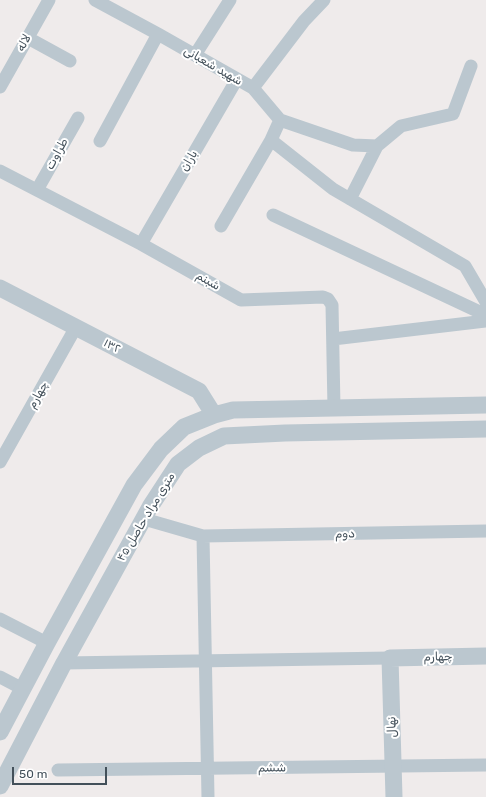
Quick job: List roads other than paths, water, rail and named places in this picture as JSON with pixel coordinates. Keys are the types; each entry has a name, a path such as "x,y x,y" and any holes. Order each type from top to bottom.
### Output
{"street":[{"name":"لاله","path":"0,87 49,0"},
{"name":"شهید شعبانی","path":"94,0 158,34 253,88 304,21 324,0"},
{"path":"195,55 230,0"},
{"path":"100,141 158,34"},
{"path":"28,38 70,61"},
{"path":"350,199 377,146 401,126 453,114 471,66"},
{"name":"باران","path":"141,244 237,79"},
{"path":"253,88 280,120 353,144 377,146"},
{"name":"طراوت","path":"37,190 78,118"},
{"path":"221,226 271,140 280,120"},
{"path":"271,140 332,189 465,266 486,302"},
{"name":"شبنم","path":"0,171 141,244 241,300 323,297 328,299 332,304 334,408"},
{"path":"274,215 486,315"},
{"name":"۱۳۲","path":"0,288 199,391 214,414"},
{"path":"332,339 486,321"},
{"name":"چهارم","path":"0,462 76,327"},
{"name":"۴۵ متری مراد حاصل","path":"0,732 134,485 161,449 184,427 214,414 233,410 486,405"},
{"name":"۴۵ متری مراد حاصل","path":"0,786 64,663 150,507 178,464 199,448 224,436 286,433 486,429"},
{"name":"دوم","path":"144,518 203,536 486,531"},
{"path":"203,536 208,797"},
{"path":"0,619 47,643"},
{"name":"چهارم","path":"390,658 486,656"},
{"path":"64,663 390,658"},
{"name":"نهال","path":"390,658 394,797"},
{"path":"0,677 23,689"},
{"name":"ششم","path":"58,770 486,765"}]}
